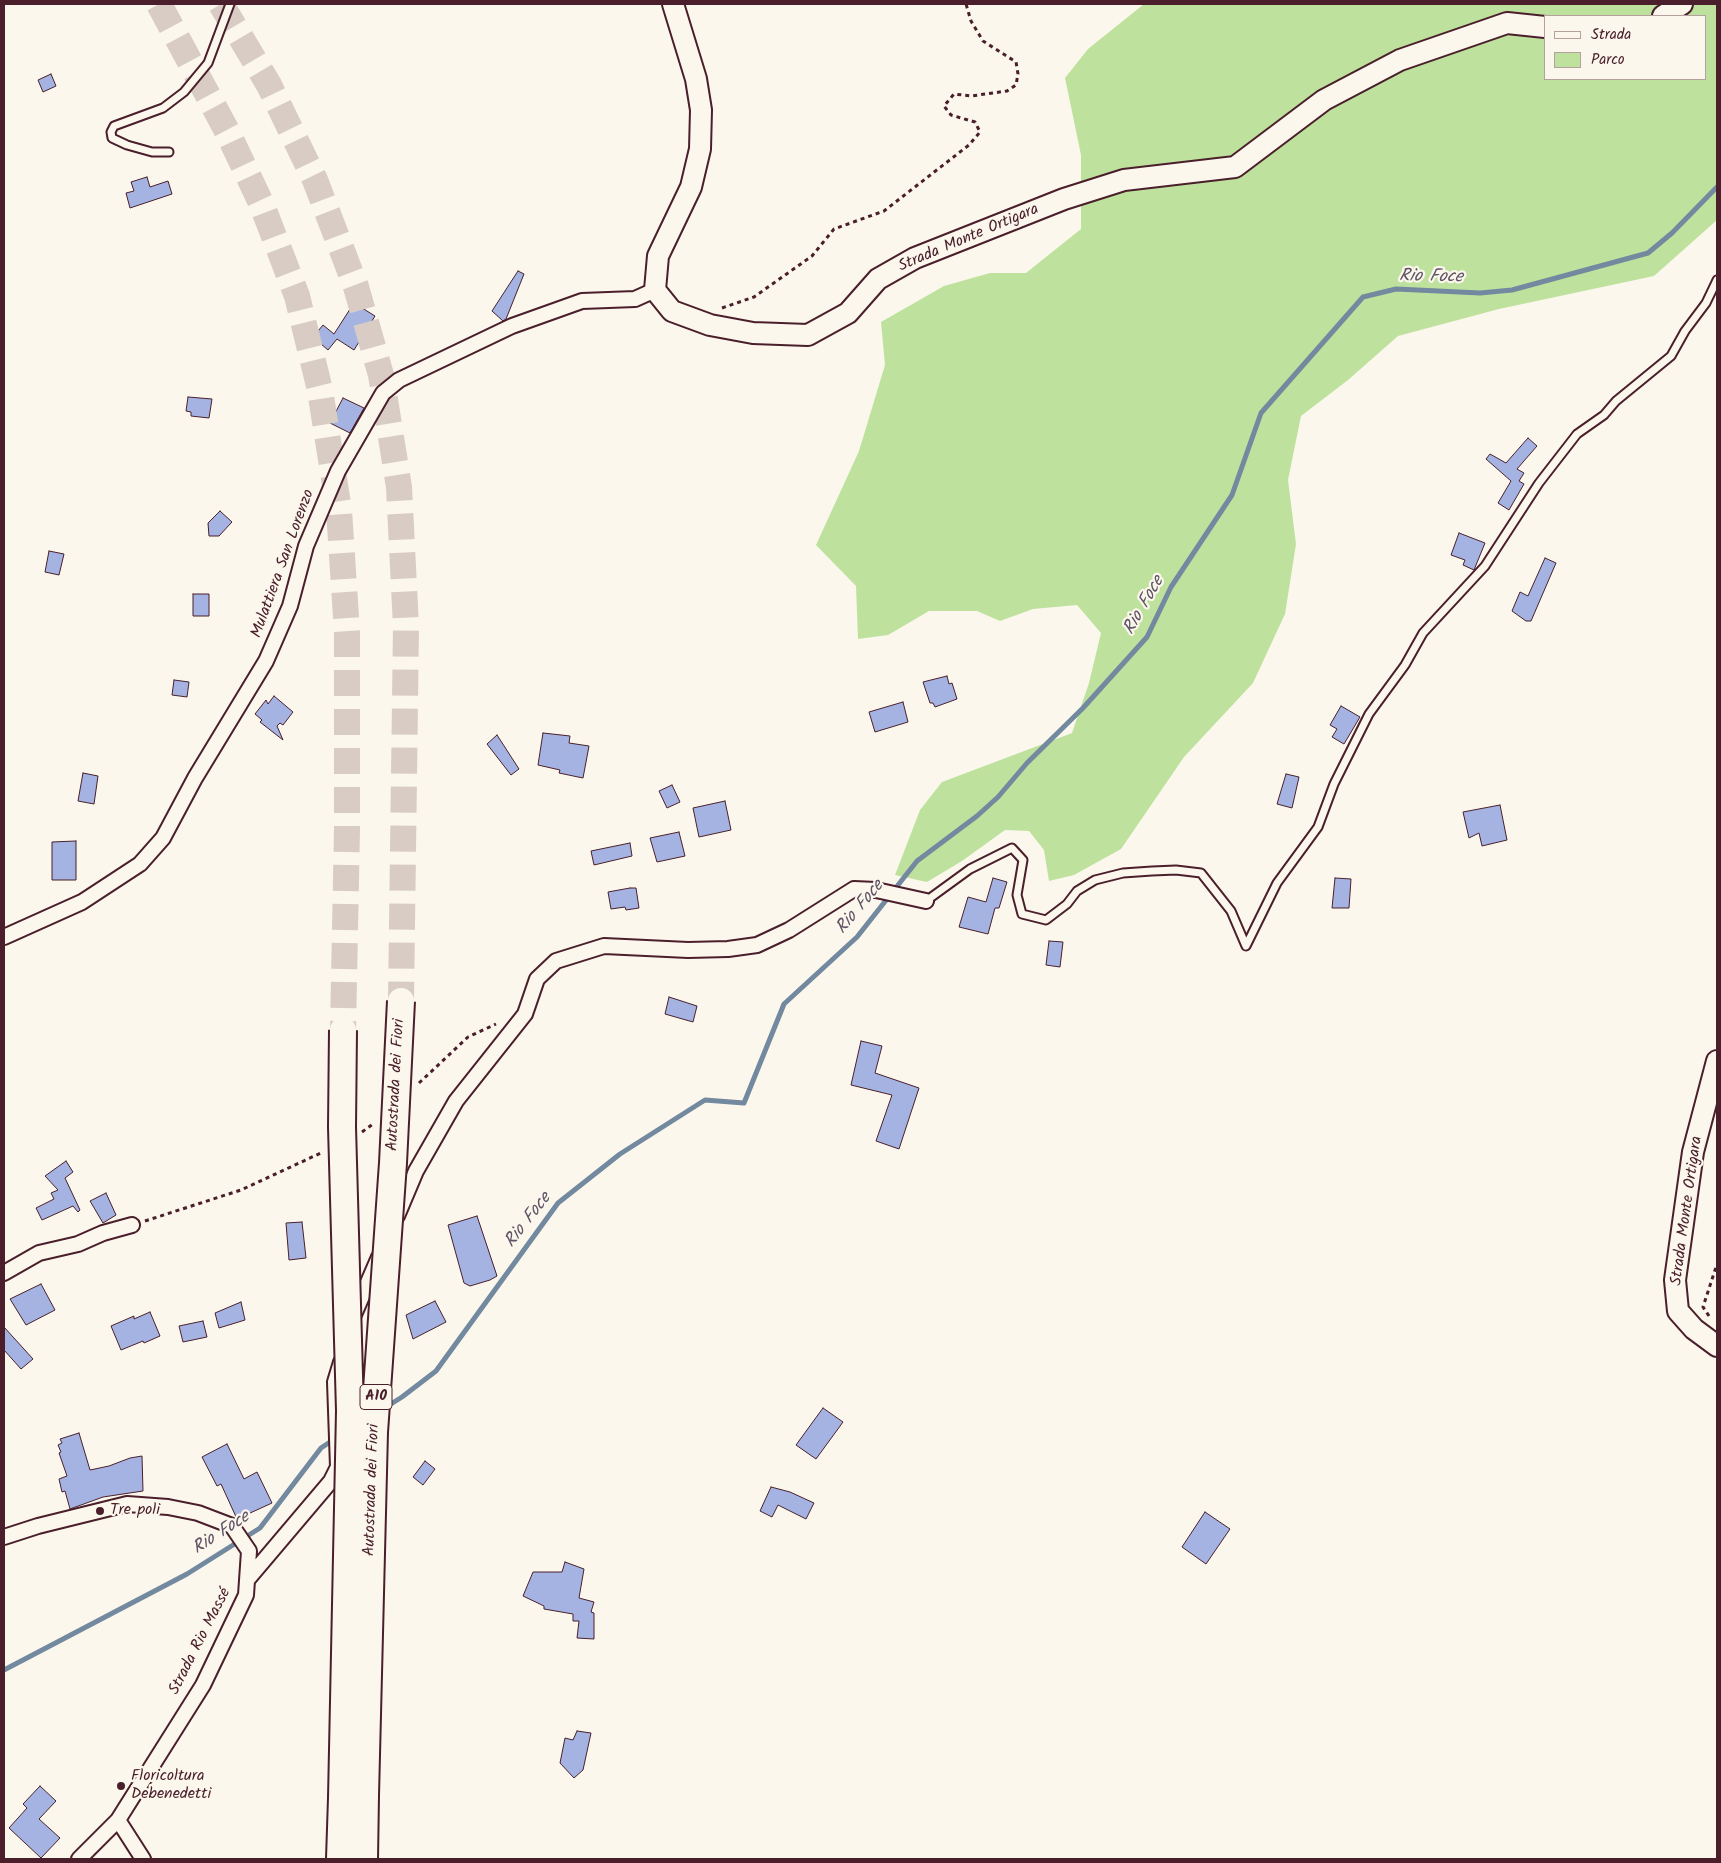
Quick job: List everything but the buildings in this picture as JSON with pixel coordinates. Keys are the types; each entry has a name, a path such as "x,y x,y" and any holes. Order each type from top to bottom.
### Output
{"highway":[{"name":"Autostrada dei Fiori","path":"340,1859 353,1797 374,1432 394,1153 401,1000"},
{"name":"Autostrada dei Fiori","path":"343,1030 342,1127 350,1411 353,1797 364,1859"}],"main road":[{"path":"655,290 658,256 691,187 700,149 701,110 696,79 673,4"},
{"path":"1665,15 1682,4"},
{"name":"Strada Monte Ortigara","path":"655,290 672,311 710,325 752,333 808,335 848,312 878,279 915,258 1064,199 1124,180 1235,167 1324,100 1400,60 1507,23 1544,27"},
{"name":"Strada Monte Ortigara","path":"1717,1061 1693,1152 1675,1280 1678,1311 1694,1329 1717,1346"}],"street":[{"name":"Mulattiera San Lorenzo","path":"4,937 82,902 140,864 163,838 195,778 266,661 290,606 306,546 335,479 383,393 405,377 512,326 582,301 635,300 655,290"},
{"path":"248,1578 331,1481 338,1467 336,1382 352,1322 416,1171 456,1101 525,1014 538,979 556,961 604,946 688,950 728,949 758,945 789,930 854,889 876,890 926,900"},
{"path":"4,1273 38,1253 78,1244 102,1233 132,1225"},
{"name":"Strada Rio Massé","path":"4,1537 38,1526 127,1504 176,1508 198,1513 232,1526 249,1551 246,1595 203,1685 118,1820 79,1859"},
{"path":"118,1820 143,1859"}],"lane":[{"path":"169,152 152,152 127,145 112,138 111,132 114,126 163,108 184,92 208,63 230,4"},
{"path":"926,900 970,869 1012,848 1023,860 1017,895 1022,914 1046,920 1068,904 1077,891 1094,880 1123,873 1152,871 1176,870 1202,873 1231,911 1246,946 1276,883 1318,827 1334,784 1369,714 1405,665 1422,633 1485,566 1539,484 1577,434 1604,415 1616,401 1671,356 1685,330 1706,303 1717,280"}],"path":[{"path":"687,316 713,311 754,297 812,256 834,229 884,211 969,145 980,132 975,122 951,115 944,106 954,94 971,96 1007,91 1016,85 1018,74 1016,62 984,41 970,21 966,4"},
{"path":"1712,1320 1703,1307 1717,1264"}],"green space":[{"path":"1144,4 1717,4 1717,220 1654,276 1499,309 1398,336 1348,380 1301,416 1288,480 1296,544 1285,614 1253,683 1184,757 1121,849 1074,875 1049,881 1044,850 1029,831 1005,830 962,861 927,882 895,875 920,810 942,782 1072,733 1089,683 1101,633 1077,605 1033,609 1000,621 977,611 929,611 888,635 858,639 856,586 816,545 859,451 885,365 881,322 944,286 990,273 1026,273 1081,229 1081,155 1065,78 1088,49"}],"waterway":[{"name":"Rio Foce","path":"383,1409 436,1371 558,1203 620,1154 705,1100 744,1103 784,1004 857,937 917,861 977,816 998,797 1027,763 1083,708 1147,637 1171,587 1232,495 1261,413 1363,297 1396,289 1480,293 1512,290 1648,253 1672,233 1717,187"},
{"name":"Rio Foce","path":"4,1670 187,1574 260,1528 321,1448 336,1438"}],"tunnel":[{"path":"159,4 227,131 262,205 297,296 320,390 339,510 347,632 347,829 343,1030"},
{"path":"221,4 269,85 315,180 356,287 381,375 399,487 406,627 401,1001"}],"place":[{"name":"Tre poli","path":"100,1511"},
{"name":"Floricoltura Debenedetti","path":"121,1786"}]}
